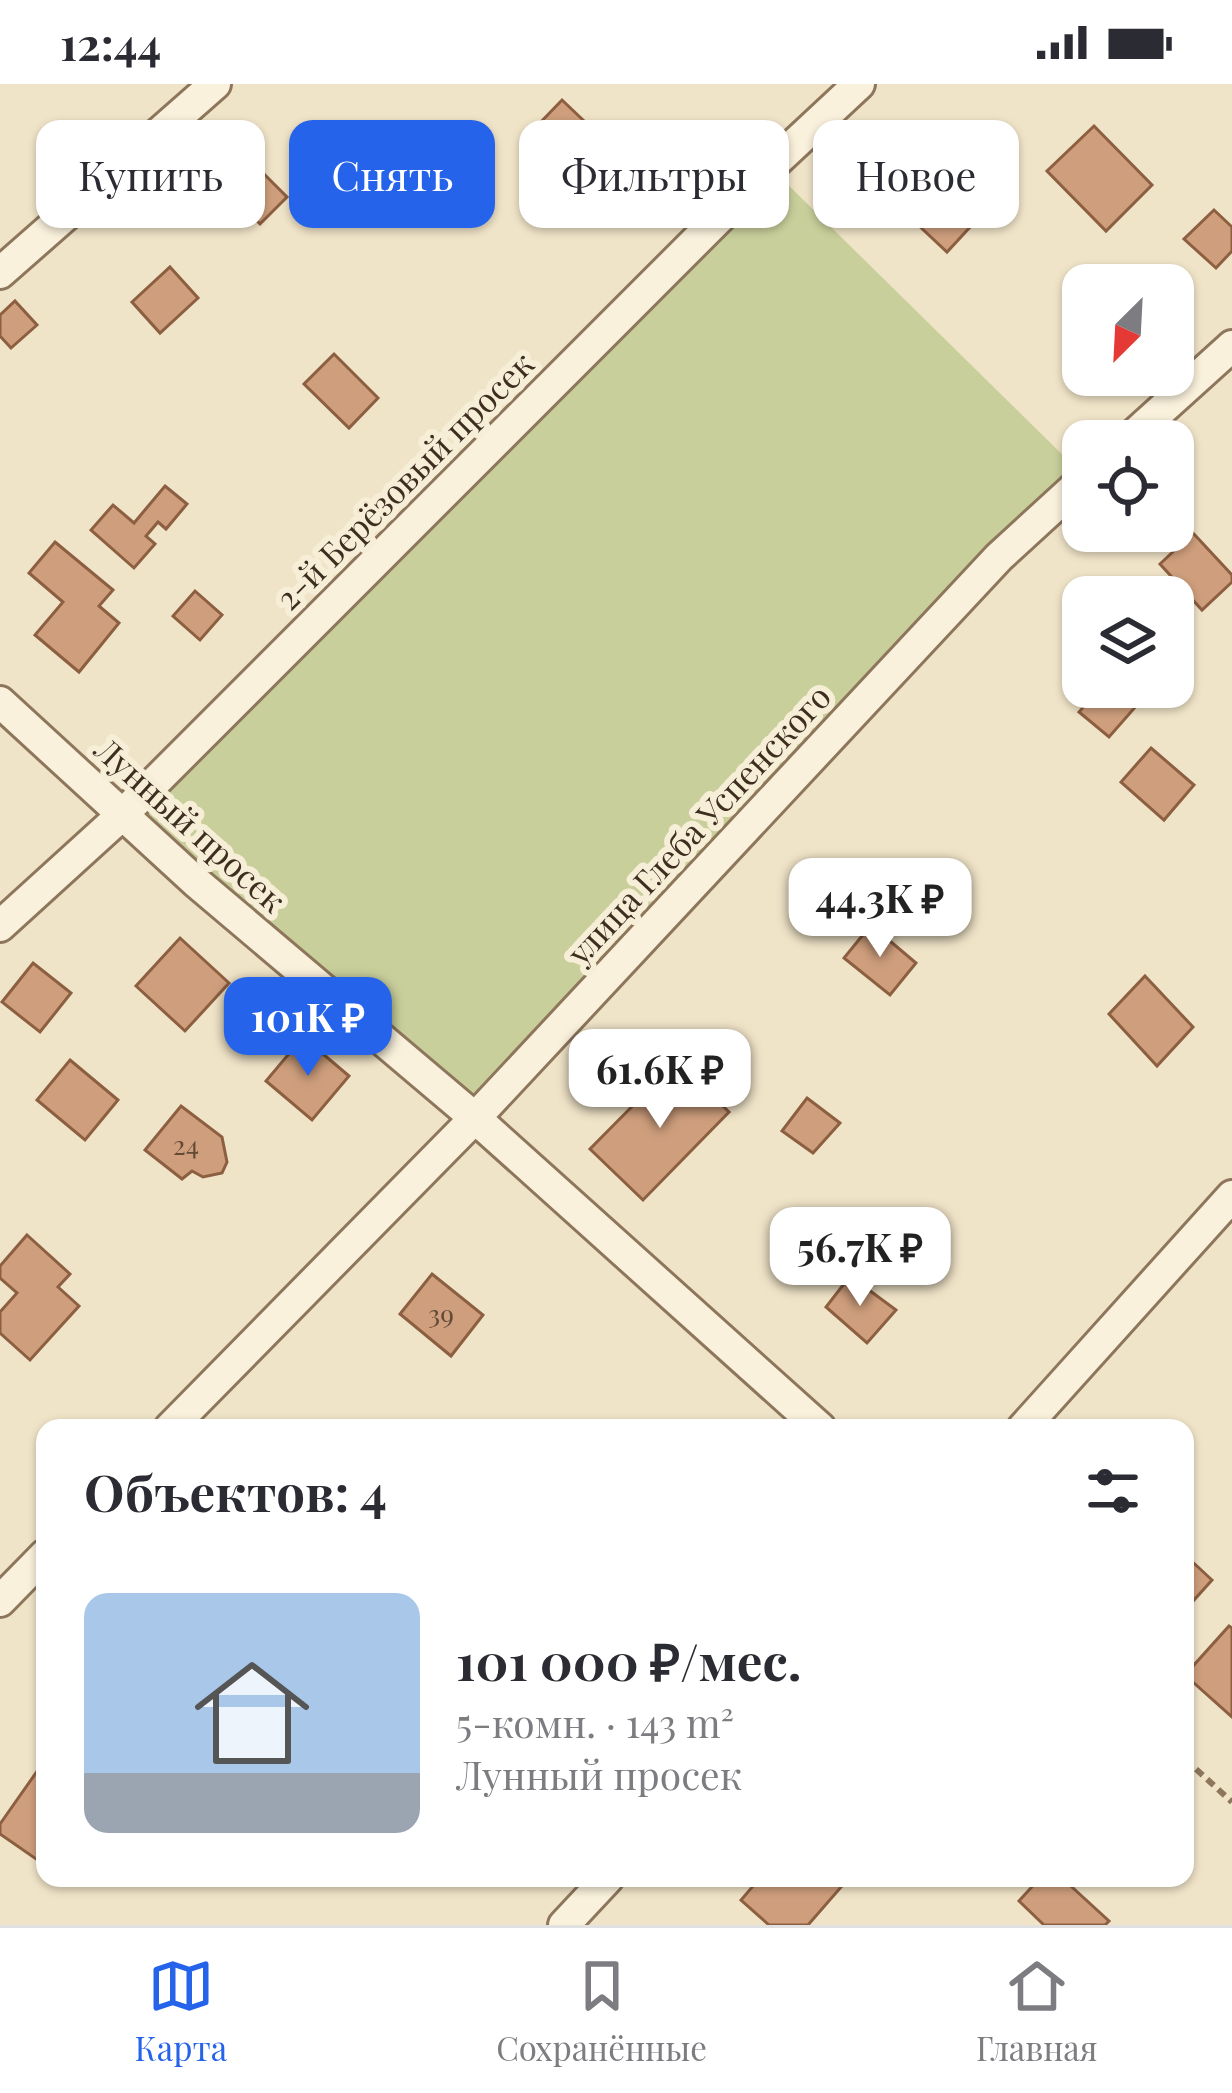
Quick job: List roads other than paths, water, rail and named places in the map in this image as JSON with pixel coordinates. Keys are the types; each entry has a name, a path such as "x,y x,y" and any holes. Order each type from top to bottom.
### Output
{"street":[{"path":"0,273 215,84"},
{"name":"2-й Берёзовый просек","path":"0,926 122,815 770,167 859,84"},
{"path":"1150,420 1232,346"},
{"name":"улица Глеба Успенского","path":"179,1419 475,1118 999,557 1062,500"},
{"name":"Лунный просек","path":"0,702 122,815 475,1118 810,1419"},
{"path":"1031,1419 1232,1196"},
{"path":"0,1601 36,1565"},
{"path":"564,1925 600,1887"}]}
